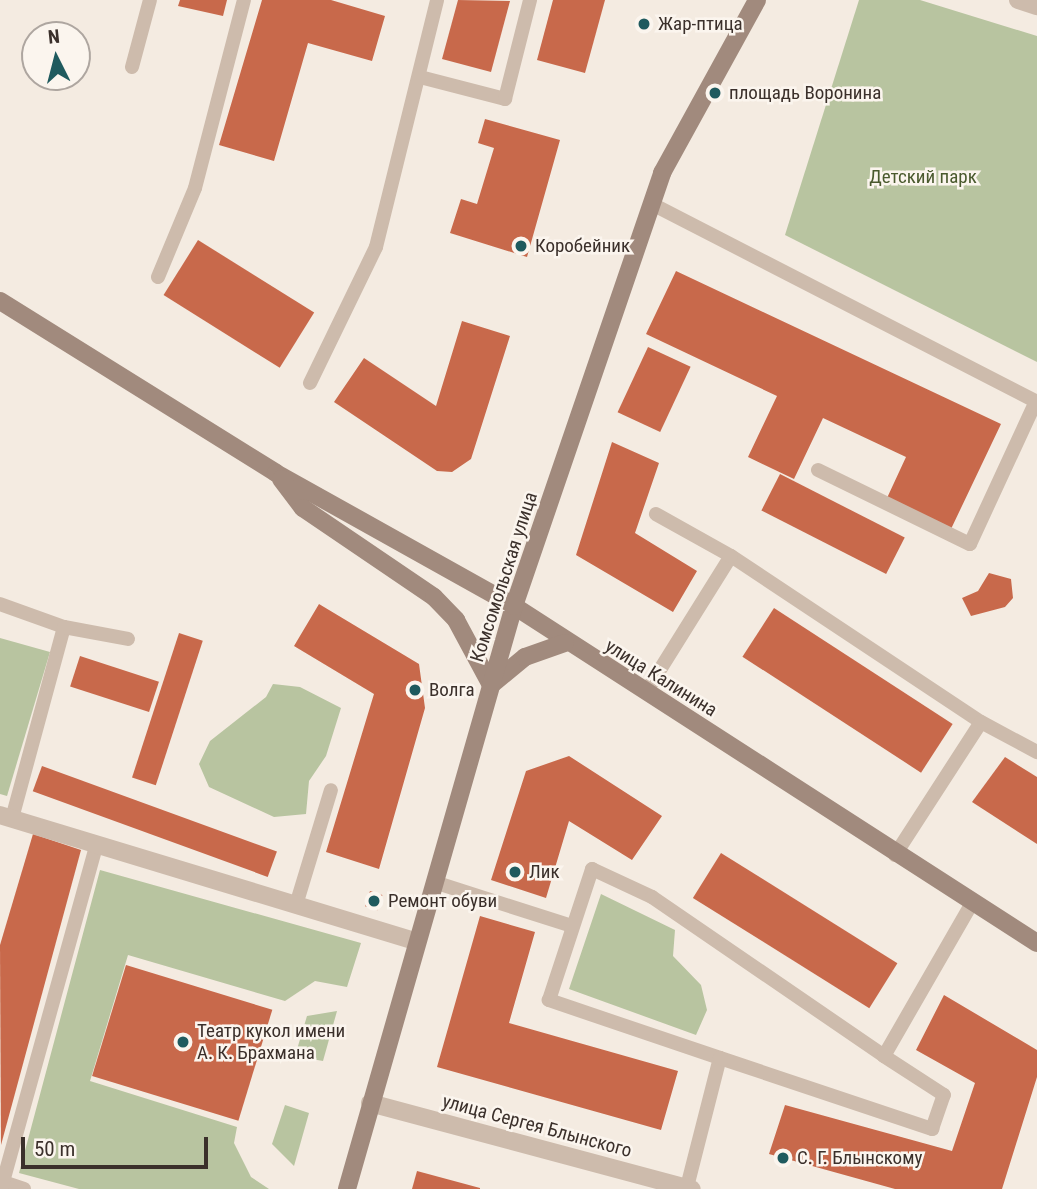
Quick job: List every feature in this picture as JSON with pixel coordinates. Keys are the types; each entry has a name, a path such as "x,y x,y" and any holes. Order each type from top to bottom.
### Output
{"main road":[{"name":"Комсомольская улица","path":"347,1189 514,606 652,204 757,0"},
{"name":"улица Калинина","path":"0,301 276,473 514,606 565,643 646,692 971,905 1037,943"},
{"path":"276,473 303,508 434,597 456,620 491,685 525,657 565,643"}],"street":[{"path":"1018,0 1037,6"},
{"path":"6,817 417,942"},
{"name":"улица Сергея Блынского","path":"370,1103 689,1188"}],"lane":[{"path":"132,67 150,0"},
{"path":"158,277 195,188 244,0"},
{"path":"310,383 376,247 437,0"},
{"path":"420,77 505,99 530,0"},
{"path":"652,204 1036,402 970,544 818,470"},
{"path":"656,514 731,556 981,722 1037,752"},
{"path":"646,692 731,556"},
{"path":"0,604 64,627 128,639"},
{"path":"6,817 64,627"},
{"path":"895,855 981,722"},
{"path":"296,905 331,790"},
{"path":"24,1189 1,1186 97,844"},
{"path":"592,869 652,897 884,1056 944,1095 932,1129 549,1000 569,925 592,869"},
{"path":"434,882 569,925"},
{"path":"884,1056 971,905"},
{"path":"689,1188 720,1058"}],"green space":[{"name":"Детский парк","path":"859,0 920,0 1037,36 1037,362 785,235"},
{"path":"0,638 50,652 7,796 0,794"},
{"path":"273,684 300,687 341,708 326,756 309,781 306,814 274,817 209,787 199,764 210,741 266,697"},
{"path":"100,870 361,943 347,987 315,981 285,1001 128,955 90,1081 237,1127 234,1143 251,1177 269,1189 79,1189 19,1173"},
{"path":"601,894 675,930 673,956 701,985 707,1010 696,1035 569,989"},
{"path":"337,1011 323,1061 295,1056 307,1016"},
{"path":"285,1105 309,1113 294,1166 272,1144"}],"building":[{"path":"180,0 227,0 223,16 178,6"},
{"path":"262,0 331,0 385,16 372,61 308,43 274,161 219,145"},
{"path":"458,0 510,1 491,72 442,59"},
{"path":"553,0 605,0 585,73 537,60"},
{"path":"485,119 560,140 527,257 450,233 461,199 477,204 494,148 478,143"},
{"path":"198,240 314,313 280,368 164,295"},
{"path":"676,271 1001,424 951,529 887,498 906,457 823,418 794,479 748,457 777,396 646,334"},
{"path":"462,321 510,336 471,459 452,472 437,471 334,402 364,358 436,406"},
{"path":"648,347 691,367 660,432 618,412"},
{"path":"612,442 659,463 635,533 697,571 673,612 576,555"},
{"path":"780,474 905,538 886,574 761,511"},
{"path":"989,573 1011,579 1013,598 1005,607 971,616 962,598 978,591"},
{"path":"319,604 419,664 425,708 379,869 326,852 374,694 294,646"},
{"path":"774,608 953,724 921,773 742,657"},
{"path":"179,633 203,641 156,785 132,778"},
{"path":"80,656 159,682 149,712 70,686"},
{"path":"569,756 662,816 632,860 569,821 546,898 491,880 526,771"},
{"path":"1005,757 1037,777 1037,844 972,802"},
{"path":"42,766 277,852 268,877 33,791"},
{"path":"33,834 81,850 1,1145 0,945"},
{"path":"721,853 897,963 869,1008 693,898"},
{"name":"Ремонт обуви","path":"370,891 382,895 377,910 365,906"},
{"path":"480,916 535,932 509,1023 678,1071 661,1130 437,1067"},
{"name":"Театр кукол имени А. К. Брахмана","path":"126,965 272,1010 238,1121 92,1076"},
{"path":"944,995 1037,1050 1037,1077 1002,1189 895,1189 769,1154 785,1105 952,1151 975,1083 916,1050"},
{"path":"417,1171 480,1188 480,1189 412,1189"}],"place":[{"name":"Жар-птица","path":"644,24"},
{"name":"площадь Воронина","path":"715,93"},
{"name":"Коробейник","path":"521,246"},
{"name":"Волга","path":"415,690"},
{"name":"Лик","path":"515,872"},
{"name":"Ремонт обуви","path":"374,901"},
{"name":"Театр кукол имени А. К. Брахмана","path":"183,1042"},
{"name":"С. Г. Блынскому","path":"783,1158"}]}
